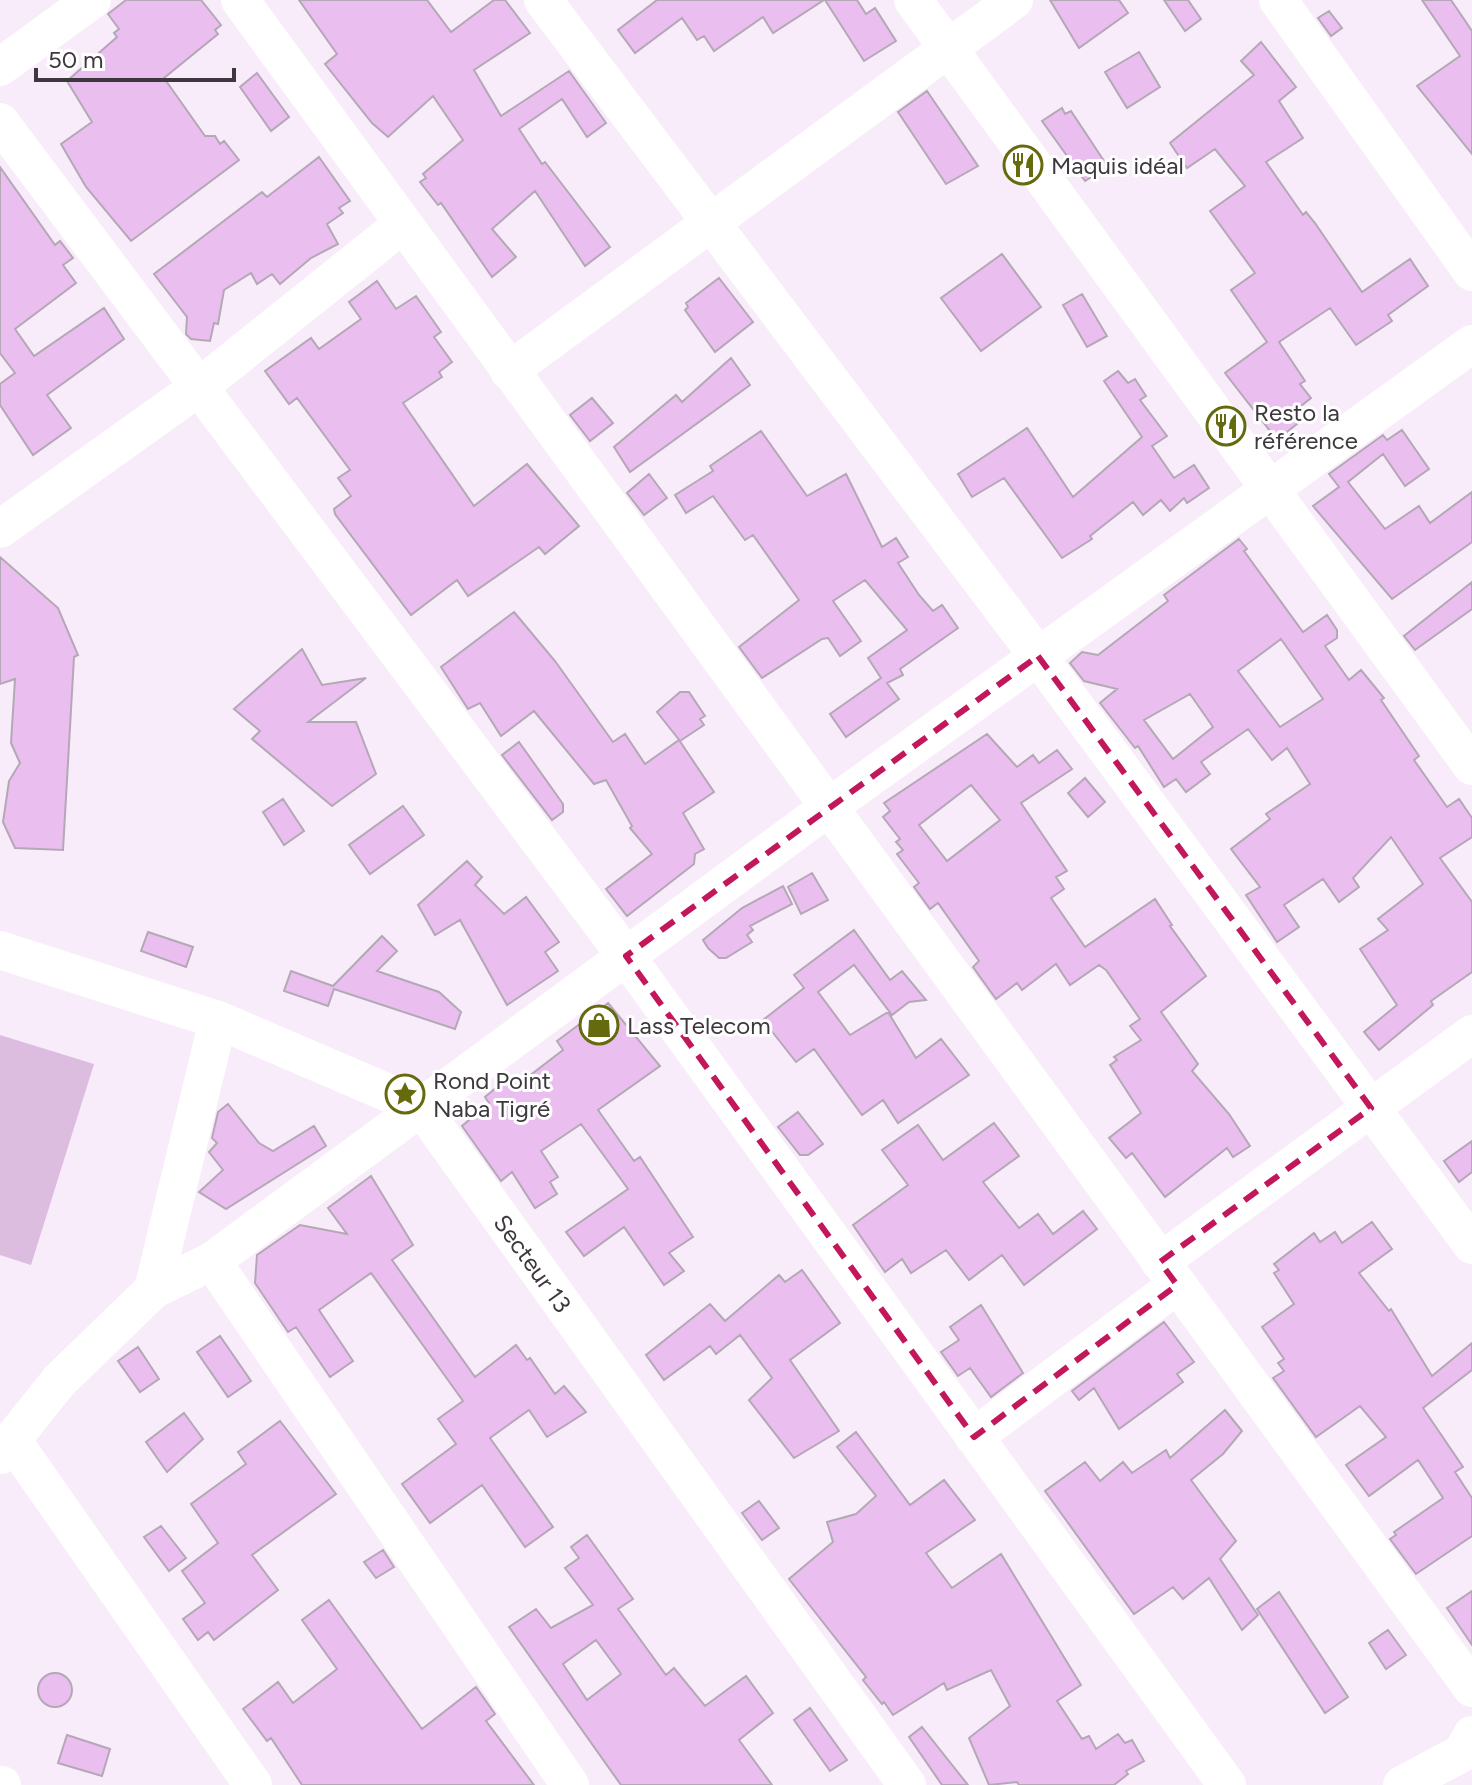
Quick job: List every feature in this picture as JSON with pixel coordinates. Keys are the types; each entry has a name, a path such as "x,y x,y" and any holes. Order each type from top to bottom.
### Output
{"street":[{"path":"0,67 92,0"},
{"path":"240,0 1472,1688"},
{"path":"543,0 1038,656 1472,1245"},
{"path":"913,0 1472,766"},
{"path":"509,371 1014,0"},
{"path":"1278,0 1472,272"},
{"path":"0,122 626,956 1227,1785"},
{"path":"0,528 199,387 403,224"},
{"path":"253,1785 6,1448 59,1381 153,1290 212,1261 829,807 1472,344"},
{"path":"0,950 218,1020 421,1107"},
{"path":"153,1290 218,1020"},
{"path":"974,1437 1371,1108 1472,1034"},
{"name":"Secteur 13","path":"421,1107 907,1785"},
{"path":"212,1261 570,1785"},
{"path":"1402,1785 1462,1753 1472,1735"}],"highlighted area":[{"path":"1038,656 1371,1108 1160,1262 1177,1285 974,1437 626,956"}],"shaded area":[{"path":"0,1035 94,1064 31,1265 0,1255"}],"building":[{"path":"126,0 201,0 221,25 215,30 218,34 164,78 205,136 215,136 220,144 224,141 239,160 131,241 86,187 61,144 92,122 67,81 117,37 114,33 119,29 108,14"},
{"path":"299,0 427,0 451,32 494,0 505,0 530,33 474,70 501,116 569,71 606,123 587,137 562,99 519,129 542,164 545,162 610,247 585,266 535,191 492,229 516,257 492,277 441,203 438,205 420,182 426,178 423,174 463,140 433,96 388,137 372,123 325,64 337,54"},
{"path":"657,0 824,0 773,33 763,17 714,51 704,36 697,40 682,18 635,53 618,30"},
{"path":"825,0 857,0 866,14 875,8 896,41 864,61"},
{"path":"1050,0 1119,0 1128,13 1079,48"},
{"path":"1164,0 1188,0 1201,19 1185,31"},
{"path":"1422,0 1451,0 1472,31 1472,154 1417,86 1460,56"},
{"path":"1329,11 1342,28 1331,36 1318,18"},
{"path":"1261,42 1296,87 1279,101 1303,138 1266,162 1303,215 1306,212 1315,223 1362,292 1410,259 1428,286 1388,315 1392,321 1356,345 1330,308 1279,342 1305,381 1300,384 1311,398 1296,410 1303,419 1277,440 1225,373 1267,342 1231,290 1255,273 1210,211 1245,186 1215,149 1187,168 1170,143 1254,75 1241,61"},
{"path":"1139,52 1160,87 1127,108 1105,72"},
{"path":"257,73 289,117 271,131 240,87"},
{"path":"927,91 978,166 946,184 898,112"},
{"path":"1062,108 1065,114 1071,111 1108,167 1085,181 1042,121"},
{"path":"319,157 350,201 339,208 343,213 327,224 338,244 311,258 280,284 272,274 257,284 251,273 224,290 218,324 214,323 210,341 191,339 186,334 187,317 154,274 262,192 267,197"},
{"path":"0,167 55,245 60,241 73,258 63,265 76,283 15,329 34,356 104,308 124,339 47,395 71,428 33,455 0,405 0,384 15,373 0,353"},
{"path":"1002,254 1041,307 981,351 941,298"},
{"path":"719,278 753,322 715,352 685,310 688,307 686,303"},
{"path":"377,281 396,309 416,296 441,332 434,337 452,362 439,372 442,377 403,403 474,506 527,464 579,526 545,554 539,547 468,596 457,580 411,615 335,514 334,509 351,496 338,478 350,470 297,398 289,404 265,371 311,338 319,349 361,319 349,302"},
{"path":"1082,294 1107,336 1087,347 1063,305"},
{"path":"731,358 750,385 630,472 614,447 676,395 682,402"},
{"path":"1118,371 1128,383 1135,379 1146,396 1140,400 1167,436 1152,446 1174,478 1194,465 1209,488 1187,503 1184,498 1170,511 1161,500 1143,515 1133,502 1090,536 1092,539 1062,558 1004,478 972,497 958,474 1027,428 1073,497 1142,437 1104,381"},
{"path":"592,398 613,423 590,441 570,415"},
{"path":"1402,430 1429,469 1405,486 1383,454 1348,482 1385,529 1419,506 1430,523 1472,492 1472,542 1392,599 1313,506 1339,487 1329,474 1383,435 1387,440"},
{"path":"761,431 807,496 846,474 882,547 896,538 908,557 898,563 919,595 933,611 942,605 958,628 900,669 903,675 887,683 899,699 846,737 830,714 881,678 868,658 907,630 865,580 833,601 861,641 840,656 828,638 822,639 762,678 739,647 799,600 753,535 745,540 713,496 686,513 675,495 713,471 710,466"},
{"path":"649,474 667,498 644,515 627,493"},
{"path":"1239,539 1247,549 1244,551 1303,632 1327,615 1337,630 1337,638 1325,646 1349,680 1361,670 1384,698 1381,700 1419,756 1414,760 1447,807 1459,799 1472,818 1472,837 1440,858 1472,902 1472,972 1431,1001 1433,1005 1379,1050 1364,1032 1397,1005 1360,949 1388,930 1378,919 1423,884 1391,837 1353,878 1359,887 1339,902 1323,879 1284,905 1299,927 1277,942 1246,895 1260,887 1231,849 1270,819 1266,814 1310,784 1287,748 1272,760 1248,729 1201,762 1210,774 1186,792 1176,779 1164,787 1138,746 1135,748 1100,703 1117,689 1084,681 1070,663 1082,652 1098,655 1168,601 1164,595","holes":["1281,639 1323,699 1280,727 1238,671","1190,694 1213,727 1173,759 1144,720"]},
{"path":"0,557 58,608 78,655 74,657 63,850 15,848 3,822 9,781 20,763 11,743 15,679 0,684"},
{"path":"1472,582 1472,609 1415,650 1404,636"},
{"path":"514,612 555,661 613,742 625,734 645,764 679,740 714,792 683,813 704,849 695,854 694,864 627,916 606,889 652,854 630,828 632,826 606,780 594,784 534,711 501,736 480,703 468,709 441,667"},
{"path":"302,649 322,685 366,678 308,722 356,722 376,774 332,806 252,739 260,731 234,709"},
{"path":"680,692 689,692 705,716 700,719 704,725 680,741 657,712"},
{"path":"987,734 1017,767 1033,755 1039,763 1057,750 1072,769 1021,803 1067,871 1056,877 1064,889 1051,898 1085,947 1155,899 1170,926 1206,976 1161,1012 1198,1064 1192,1071 1229,1114 1250,1146 1233,1157 1227,1148 1165,1197 1132,1153 1126,1158 1109,1138 1141,1113 1110,1065 1117,1060 1114,1057 1141,1040 1130,1026 1140,1019 1106,970 1099,965 1070,985 1056,964 1022,990 1017,983 996,999 973,967 979,961 938,903 930,909 914,887 919,883 897,854 903,850 896,842 900,839 883,817 890,811 884,803","holes":["971,785 1000,820 947,861 919,825"]},
{"path":"519,742 563,804 563,812 552,820 502,755"},
{"path":"1085,778 1105,802 1088,817 1068,793"},
{"path":"283,799 304,831 284,845 263,812"},
{"path":"403,806 424,835 370,874 349,845"},
{"path":"467,861 482,877 475,885 504,914 526,897 559,942 545,952 558,971 507,1005 460,920 435,935 418,905"},
{"path":"812,873 828,900 801,914 788,887"},
{"path":"783,886 792,904 750,926 753,930 747,935 752,942 726,958 719,958 708,948 703,940 742,908"},
{"path":"854,930 890,980 902,971 926,1000 909,1002 892,1015 854,965 818,992 850,1035 888,1012 916,1058 941,1039 969,1075 898,1123 883,1100 862,1115 814,1049 796,1062 763,1020 804,988 794,975"},
{"path":"148,932 193,947 186,967 141,951"},
{"path":"382,936 397,951 377,971 439,992 461,1012 455,1029 334,989 328,1006 284,991 291,971 333,986"},
{"path":"608,1003 660,1066 598,1110 634,1161 640,1157 693,1237 669,1253 684,1271 664,1285 624,1227 584,1256 566,1232 628,1189 581,1124 541,1151 558,1177 550,1182 557,1194 535,1208 512,1172 501,1181 462,1126 489,1103 485,1097 509,1077 516,1086 563,1050 557,1041"},
{"path":"228,1104 259,1143 273,1151 314,1126 326,1146 226,1209 199,1192 223,1170 209,1152 217,1143 212,1138 218,1112"},
{"path":"798,1112 823,1144 808,1155 800,1155 778,1127"},
{"path":"994,1123 1019,1156 983,1182 1019,1228 1038,1214 1053,1234 1083,1211 1097,1229 1024,1285 1002,1255 969,1280 946,1250 911,1273 902,1259 885,1272 853,1225 908,1185 882,1150 918,1125 943,1160"},
{"path":"1472,1141 1472,1172 1459,1182 1444,1161"},
{"path":"371,1176 413,1245 392,1260 475,1377 516,1345 527,1360 530,1358 555,1394 564,1386 586,1412 547,1437 529,1410 490,1438 553,1527 525,1547 482,1485 430,1523 402,1484 456,1444 438,1419 463,1401 371,1273 319,1310 353,1361 330,1377 296,1327 288,1332 255,1283 257,1255 300,1225 347,1234 328,1208"},
{"path":"1372,1222 1392,1249 1359,1273 1389,1311 1391,1309 1432,1376 1472,1343 1472,1370 1423,1408 1463,1467 1455,1472 1472,1498 1472,1536 1416,1574 1390,1539 1396,1535 1394,1532 1443,1498 1418,1460 1369,1496 1346,1465 1386,1437 1360,1406 1316,1437 1273,1378 1284,1371 1278,1363 1284,1359 1262,1327 1294,1304 1274,1273 1279,1270 1274,1264 1314,1233 1320,1242 1335,1232 1342,1243"},
{"path":"802,1270 840,1323 790,1360 839,1431 794,1458 749,1400 772,1378 740,1335 716,1354 710,1346 664,1380 646,1355 710,1304 725,1321 779,1275 785,1282"},
{"path":"981,1305 1023,1373 991,1397 970,1368 958,1376 941,1352 959,1340 950,1327"},
{"path":"1164,1322 1194,1362 1177,1374 1183,1382 1119,1429 1094,1388 1079,1400 1072,1391"},
{"path":"220,1336 251,1381 228,1397 197,1352"},
{"path":"138,1347 159,1379 140,1392 118,1361"},
{"path":"1225,1410 1242,1431 1223,1454 1191,1480 1236,1541 1220,1559 1258,1615 1242,1630 1209,1578 1183,1599 1173,1587 1134,1614 1045,1491 1085,1462 1100,1481 1123,1462 1132,1473 1166,1450 1170,1458"},
{"path":"184,1413 203,1439 167,1472 146,1442"},
{"path":"280,1421 336,1494 252,1555 278,1590 214,1640 208,1632 198,1640 183,1619 205,1603 182,1571 218,1543 191,1504 246,1464 238,1452"},
{"path":"856,1432 910,1505 944,1480 975,1520 926,1553 952,1588 1001,1554 1081,1685 1057,1701 1082,1739 1089,1736 1096,1749 1118,1734 1125,1743 1132,1740 1144,1761 1126,1771 1128,1774 1114,1785 1019,1785 1017,1782 989,1785 969,1738 1010,1706 991,1670 947,1690 944,1683 893,1715 884,1702 882,1704 863,1680 866,1677 789,1579 833,1542 827,1522 856,1514 876,1496 837,1447"},
{"path":"759,1501 779,1528 762,1540 742,1513"},
{"path":"161,1526 186,1558 169,1571 144,1537"},
{"path":"587,1535 633,1599 618,1609 666,1675 674,1668 705,1706 746,1676 773,1713 739,1740 772,1785 621,1785 509,1627 536,1609 551,1628 593,1605 565,1568 579,1558 571,1547","holes":["596,1640 621,1674 587,1700 563,1664"]},
{"path":"383,1550 394,1567 376,1578 364,1562"},
{"path":"1472,1591 1472,1645 1447,1608"},
{"path":"1279,1592 1348,1697 1325,1713 1257,1609"},
{"path":"329,1600 422,1729 476,1687 495,1714 486,1721 534,1785 302,1785 271,1738 267,1741 243,1709 278,1682 293,1703 337,1669 302,1620"},
{"path":"1388,1630 1406,1655 1386,1669 1369,1643"},
{"path":"55,1673 67,1678 72,1690 67,1702 55,1707 43,1702 38,1690 43,1678"},
{"path":"810,1708 847,1760 830,1771 794,1720"},
{"path":"922,1727 968,1785 942,1785 909,1737"},
{"path":"67,1735 110,1749 102,1776 58,1763"}],"place":[{"name":"Maquis idéal","path":"1023,165"},
{"name":"Resto la référence","path":"1226,426"},
{"name":"Lass Telecom","path":"599,1025"},
{"name":"Rond Point Naba Tigré","path":"405,1094"}]}
